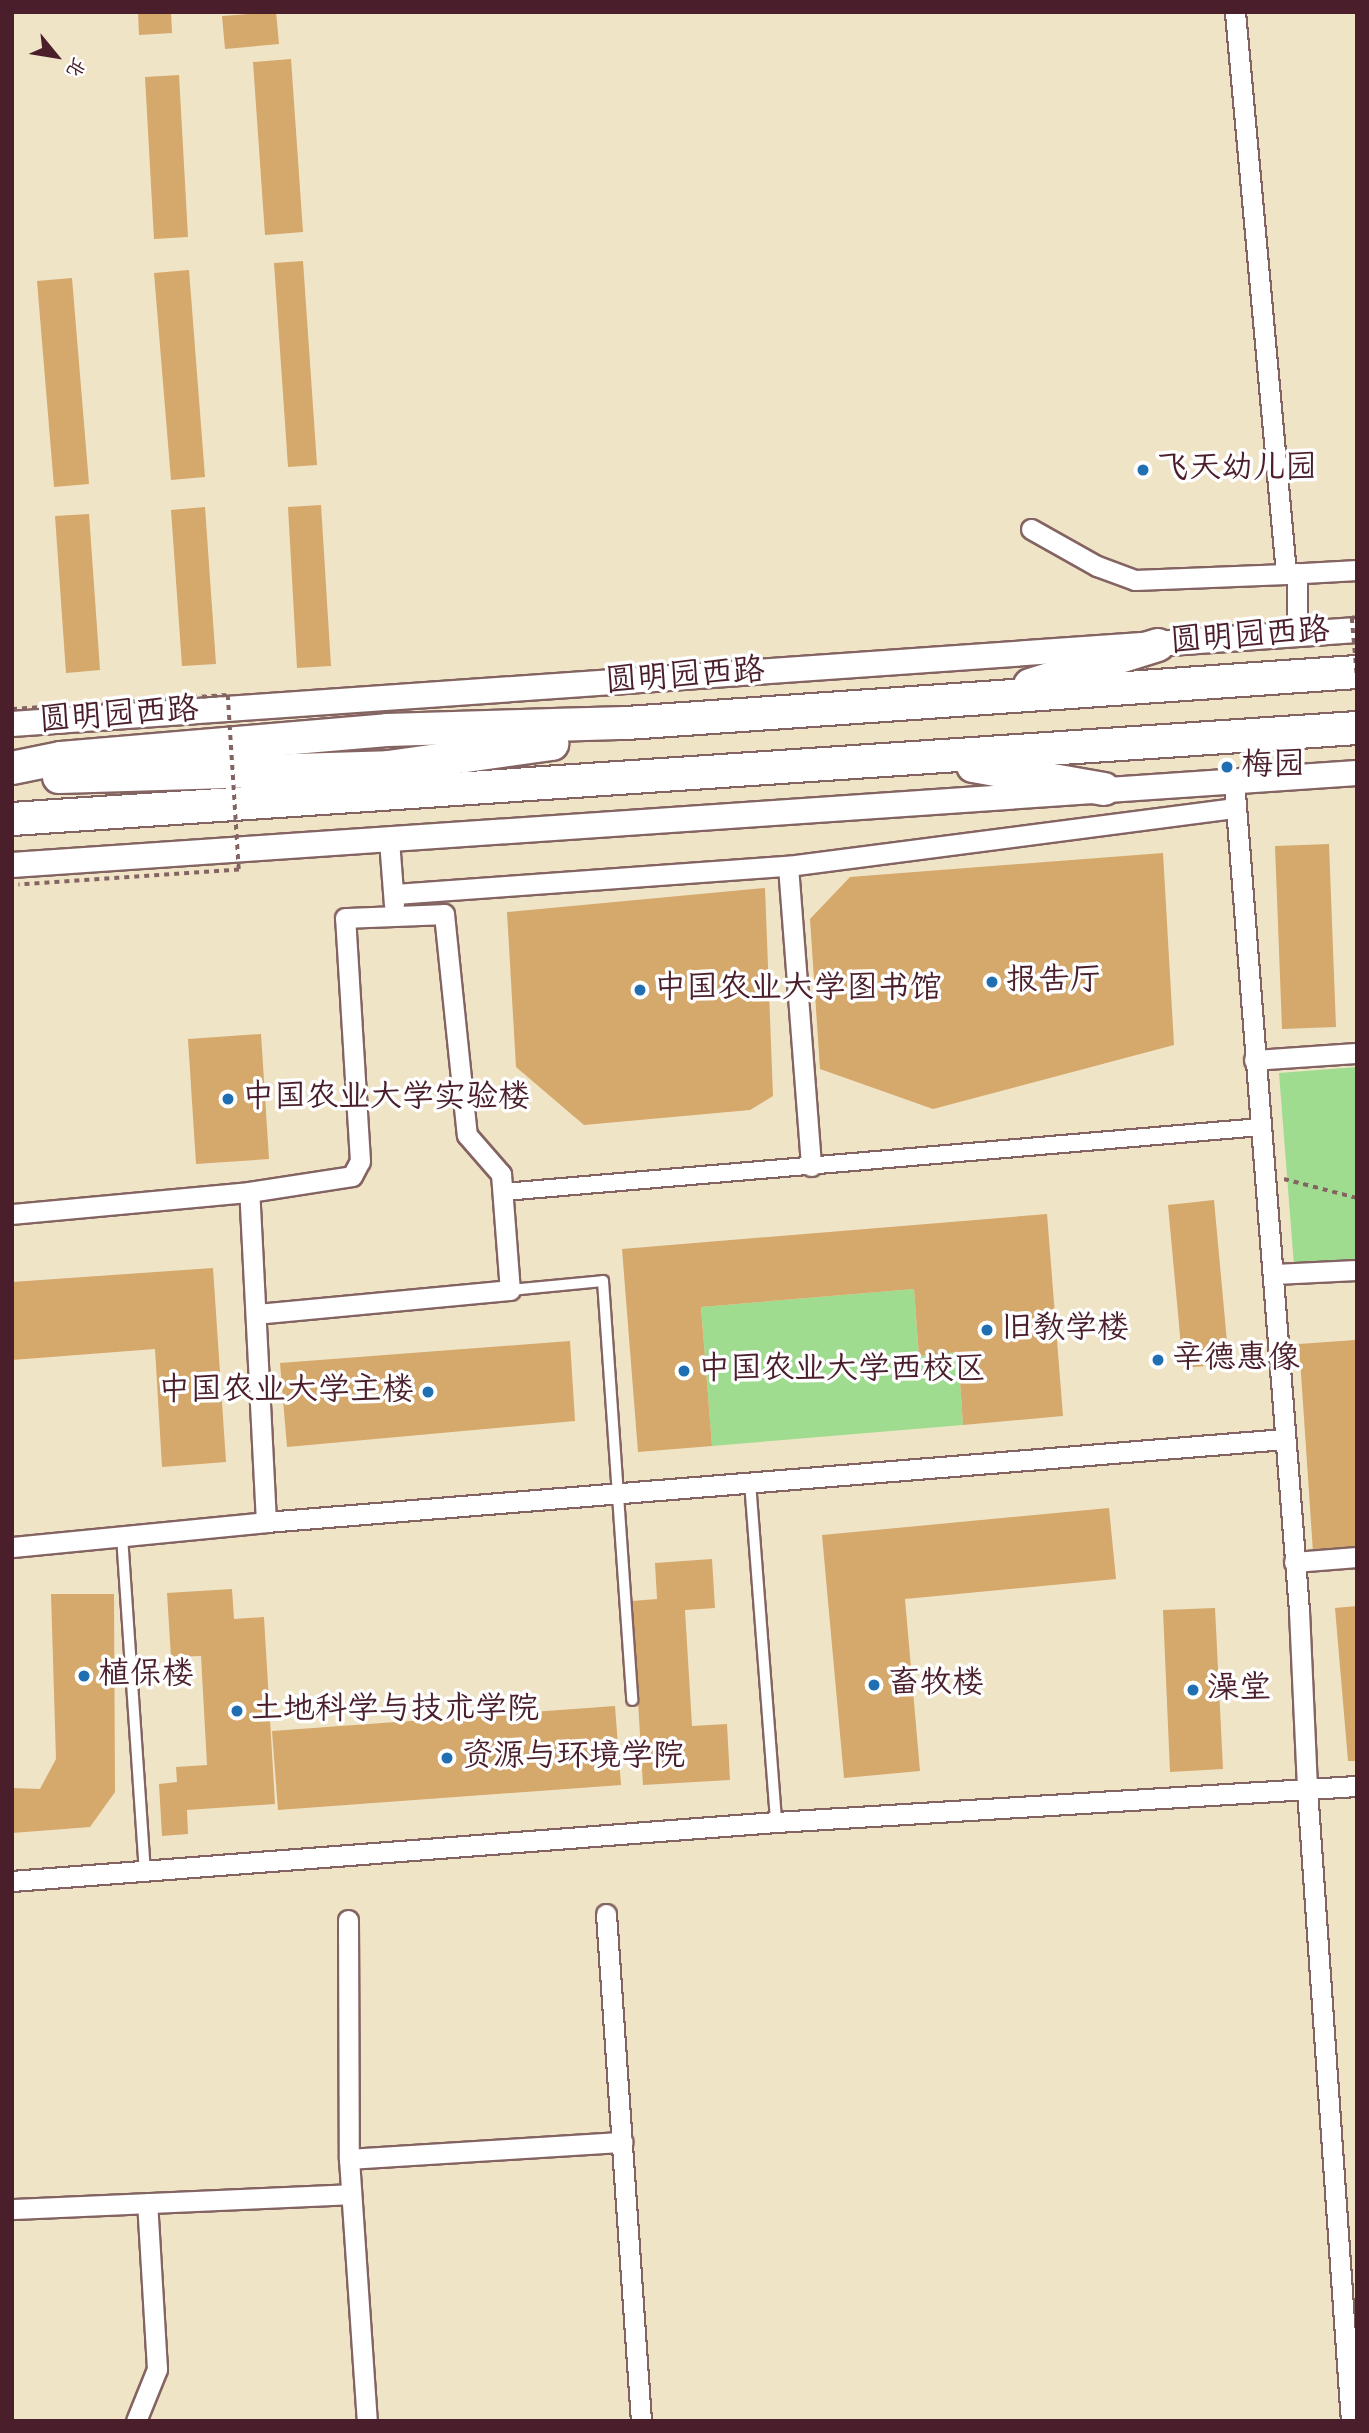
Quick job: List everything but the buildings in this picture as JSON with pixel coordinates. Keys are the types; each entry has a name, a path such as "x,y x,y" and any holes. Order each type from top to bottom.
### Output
{"main road":[{"path":"976,702 1158,645"},
{"name":"圆明园西路","path":"12,769 48,778 388,766 555,743 627,723 976,702 1357,674"},
{"path":"12,819 934,759 1357,728"},
{"path":"934,759 1104,789"}],"street":[{"path":"1236,12 1297,635"},
{"path":"1031,529 1097,566 1135,580 1357,570"},
{"name":"圆明园西路","path":"12,724 1357,630"},
{"path":"16,875 389,840 1357,773"},
{"path":"1234,781 1254,1060 1275,1274 1307,1789 1351,2421"},
{"path":"394,894 788,866 1235,808"},
{"path":"389,840 395,916"},
{"path":"788,866 811,1166"},
{"path":"12,1214 249,1192 352,1176 360,1161 345,918 444,914 467,1135 501,1174 510,1290 256,1314"},
{"path":"1254,1060 1357,1053"},
{"path":"504,1192 1260,1127"},
{"path":"249,1192 266,1522"},
{"path":"1275,1274 1357,1270"},
{"path":"12,1546 266,1522 1285,1440"},
{"path":"1294,1562 1357,1558"},
{"path":"12,1881 145,1873 775,1822 1357,1786"},
{"path":"606,1914 641,2421"},
{"path":"348,1920 349,2160 367,2421"},
{"path":"349,2160 622,2142"},
{"path":"12,2210 351,2194"},
{"path":"136,2421 157,2369 147,2203"}],"lane":[{"path":"510,1290 603,1281 621,1495 632,1700"},
{"path":"750,1482 775,1822"},
{"path":"122,1536 145,1873"}],"path":[{"path":"1357,618 1352,618 1357,674"},
{"path":"12,709 228,695 239,870 16,875"},
{"path":"1265,1174 1357,1198"}],"green space":[{"path":"1357,1067 1357,1261 1294,1266 1279,1073"},
{"path":"914,1289 919,1356 958,1352 963,1425 712,1446 701,1307"}],"place":[{"name":"飞天幼儿园","path":"1143,470"},
{"name":"梅园","path":"1227,767"},
{"name":"报告厅","path":"992,982"},
{"name":"中国农业大学图书馆","path":"640,990"},
{"name":"中国农业大学实验楼","path":"228,1099"},
{"name":"旧教学楼","path":"987,1330"},
{"name":"辛德惠像","path":"1158,1360"},
{"name":"中国农业大学西校区","path":"684,1371"},
{"name":"中国农业大学主楼","path":"428,1392"},
{"name":"植保楼","path":"84,1676"},
{"name":"畜牧楼","path":"874,1685"},
{"name":"澡堂","path":"1193,1690"},
{"name":"土地科学与技术学院","path":"237,1711"},
{"name":"资源与环境学院","path":"447,1758"}]}
